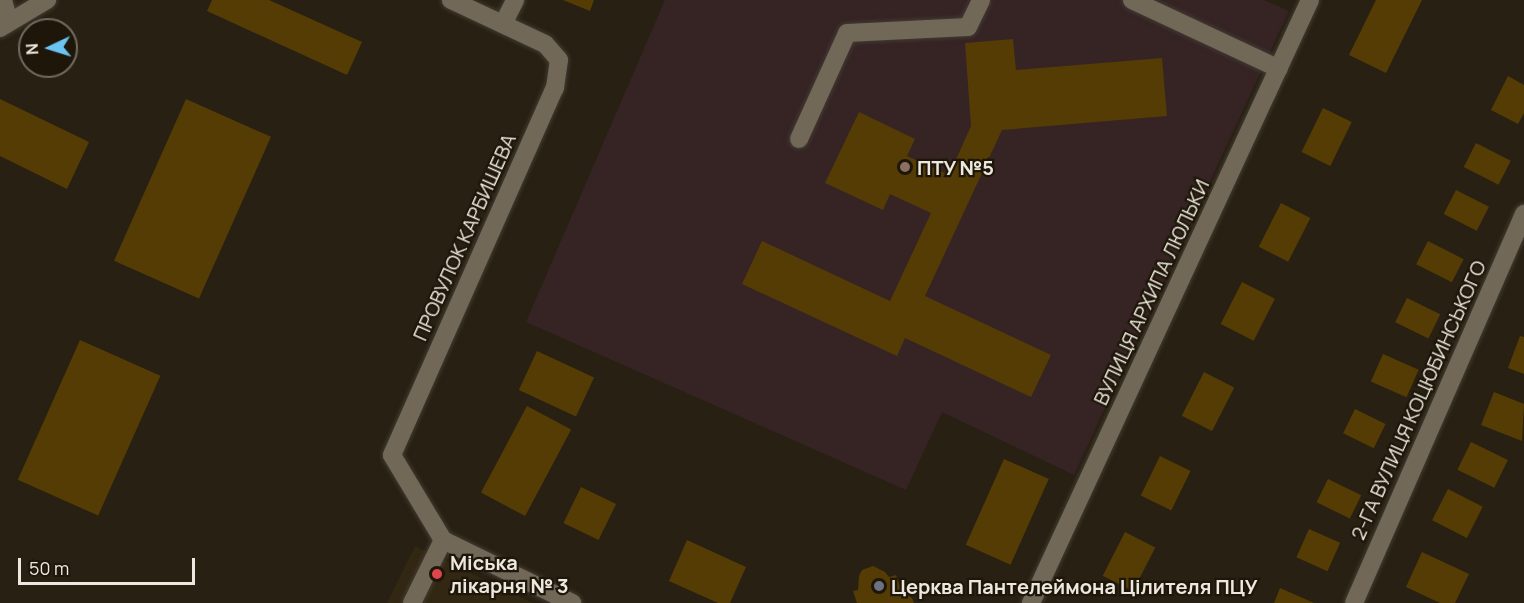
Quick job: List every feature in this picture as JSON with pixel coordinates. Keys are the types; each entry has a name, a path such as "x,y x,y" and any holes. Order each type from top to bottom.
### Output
{"street":[{"path":"3,0 4,25 46,0"},
{"name":"ПРОВУЛОК КАРБИШЕВА","path":"443,540 392,455 555,88 559,60 545,44 450,0"},
{"path":"503,24 515,0"},
{"path":"799,139 847,33 968,27 981,0"},
{"path":"1132,0 1279,69"},
{"name":"ВУЛИЦЯ АРХИПА ЛЮЛЬКИ","path":"1031,603 1310,0"},
{"name":"2-ГА ВУЛИЦЯ КОЦЮБИНСЬКОГО","path":"1353,603 1524,214"},
{"path":"412,603 443,540 572,603"}],"shaded area":[{"name":"ПТУ №5","path":"665,0 1264,0 1289,11 1074,475 942,412 906,490 526,322"},
{"name":"Міська лікарня № 3","path":"415,546 533,603 387,603"}],"building":[{"path":"212,0 269,0 362,42 347,75 207,11"},
{"path":"563,0 594,0 590,11"},
{"path":"1376,0 1422,0 1386,73 1349,55"},
{"path":"1013,39 1016,70 1162,58 1167,116 1002,130 925,296 1051,355 1031,397 905,338 897,356 742,284 762,241 890,301 931,213 890,194 883,210 825,183 859,112 915,139 907,156 949,175 971,126 965,43"},
{"path":"1508,76 1524,85 1524,113 1518,124 1491,110"},
{"path":"0,99 89,142 67,189 0,156"},
{"path":"186,99 271,137 199,299 114,261"},
{"path":"1323,108 1352,122 1330,166 1302,152"},
{"path":"1476,143 1511,161 1498,185 1464,167"},
{"path":"1456,190 1489,207 1477,231 1444,214"},
{"path":"1281,203 1310,218 1288,262 1259,247"},
{"path":"1428,241 1464,259 1452,282 1416,264"},
{"path":"1242,282 1275,299 1254,341 1221,324"},
{"path":"1407,298 1440,314 1428,338 1395,322"},
{"path":"1520,336 1524,337 1524,374 1508,368"},
{"path":"80,340 160,376 98,516 18,480"},
{"path":"537,351 594,378 576,417 519,390"},
{"path":"1383,354 1419,370 1406,397 1371,381"},
{"path":"1204,372 1234,387 1212,431 1182,416"},
{"path":"1494,392 1524,404 1522,441 1481,425"},
{"path":"527,406 571,429 525,516 481,493"},
{"path":"1355,409 1386,424 1374,448 1343,433"},
{"path":"1471,442 1508,460 1494,488 1457,470"},
{"path":"1160,456 1191,471 1171,510 1141,496"},
{"path":"1004,459 1049,479 1011,565 966,545"},
{"path":"1328,479 1361,495 1350,519 1317,502"},
{"path":"581,487 616,504 599,540 563,523"},
{"path":"1448,489 1483,507 1467,538 1432,520"},
{"path":"1309,529 1340,543 1327,571 1296,557"},
{"path":"1125,532 1155,547 1133,591 1103,576"},
{"path":"687,540 746,567 730,603 718,603 669,581"},
{"path":"1422,552 1469,574 1455,603 1440,603 1406,587"},
{"name":"Церква Пантелеймона Цілителя ПЦУ","path":"873,566 885,572 889,577 896,575 902,592 912,598 914,603 857,603 853,591 858,590 859,576 862,570"},
{"path":"1280,588 1314,603 1274,603"}],"place":[{"name":"ПТУ №5","path":"905,167"},
{"name":"Міська лікарня № 3","path":"437,574"},
{"name":"Церква Пантелеймона Цілителя ПЦУ","path":"879,586"}]}
